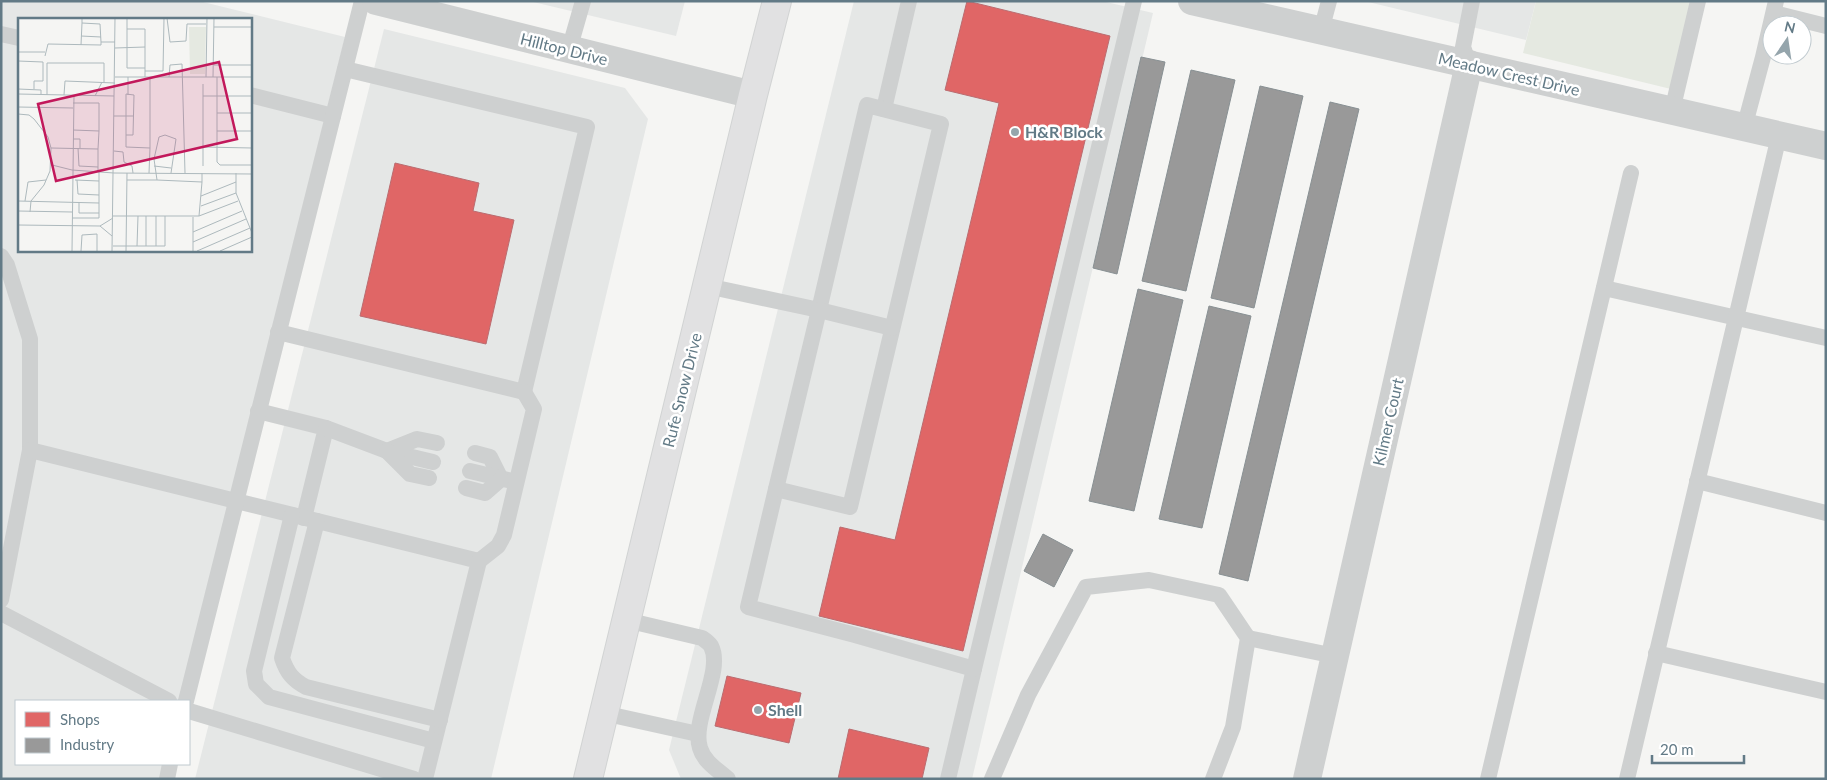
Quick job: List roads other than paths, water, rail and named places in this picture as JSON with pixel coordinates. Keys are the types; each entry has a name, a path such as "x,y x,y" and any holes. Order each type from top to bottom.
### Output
{"main road":[{"name":"Rufe Snow Drive","path":"588,779 777,1"}],"street":[{"name":"Hilltop Drive","path":"376,1 753,95"},
{"name":"Meadow Crest Drive","path":"1192,1 1826,146"},
{"name":"Kilmer Court","path":"1307,779 1469,64"}],"lane":[{"path":"186,700 362,1"},
{"path":"569,50 583,1"},
{"path":"884,109 909,1"},
{"path":"948,779 1134,1"},
{"path":"1321,31 1329,1"},
{"path":"1469,64 1464,46 1472,1"},
{"path":"1672,111 1698,1"},
{"path":"1744,128 1775,7 1826,26"},
{"path":"1,34 18,38"},
{"path":"345,69 587,127 524,392 534,409 508,480 504,535 498,546 479,561 425,779"},
{"path":"251,95 333,116"},
{"path":"776,489 850,507 941,124 867,105 748,607 974,669"},
{"path":"1627,779 1779,136"},
{"path":"1488,779 1631,173"},
{"path":"1,256 7,265 30,340 30,450 1,600"},
{"path":"707,286 892,328"},
{"path":"1604,288 1826,338"},
{"path":"278,332 524,392"},
{"path":"258,412 326,428 431,470"},
{"path":"326,428 304,518 254,672 256,684 269,697 434,741"},
{"path":"387,451 417,439 437,443"},
{"path":"30,450 479,561"},
{"path":"475,453 490,457 508,480"},
{"path":"470,471 508,480"},
{"path":"466,488 485,493 508,480"},
{"path":"1697,481 1826,513"},
{"path":"304,518 282,658 293,680 306,687 440,720"},
{"path":"992,779 1028,695 1086,588 1149,580 1219,594 1248,638 1233,727 1213,779"},
{"path":"1,613 167,700"},
{"path":"626,620 702,638 711,646 714,662 698,734 700,749 710,764 728,779"},
{"path":"1248,638 1335,656"},
{"path":"1656,653 1826,692"},
{"path":"190,711 414,779"},
{"path":"603,713 698,734"},
{"path":"167,779 170,765"}],"place":[{"name":"H&R Block","path":"1015,132"},
{"name":"Shell","path":"758,710"}]}
